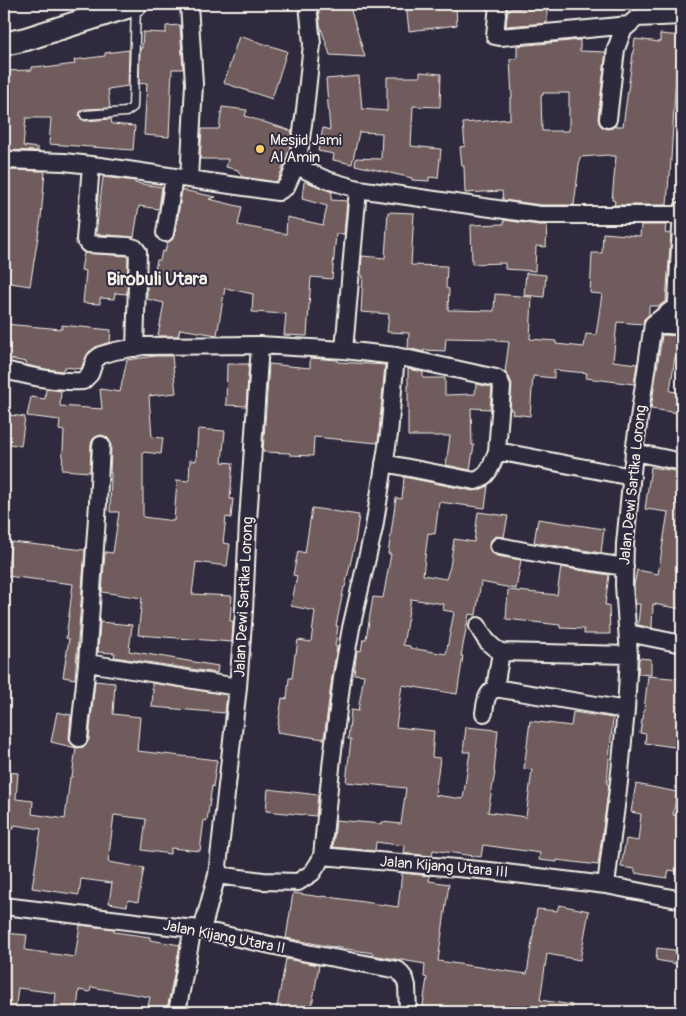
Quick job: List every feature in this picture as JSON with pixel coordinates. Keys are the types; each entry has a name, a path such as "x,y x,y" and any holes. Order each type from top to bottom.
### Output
{"main road":[{"path":"4,44 26,40 136,4"},
{"path":"4,56 26,40"}],"street":[{"path":"165,232 181,178 194,84 189,4"},
{"path":"4,160 91,164 278,192 286,187 299,153 312,44 308,4"},
{"path":"498,4 495,36 500,37 629,25"},
{"path":"608,119 616,49 621,32 637,18 682,16"},
{"path":"299,153 305,170 327,180 358,189 540,215 682,215"},
{"path":"91,164 85,240 88,244 128,246 135,248 138,252 134,348"},
{"path":"344,350 358,189"},
{"path":"653,324 675,307 677,301 682,210"},
{"path":"653,324 682,326"},
{"name":"Jalan Dewi Sartika Lorong","path":"606,885 626,710 629,655 624,585 625,544 634,452 653,324"},
{"path":"4,370 70,382 83,381 90,374 95,360 100,355 143,346 260,346 344,350 396,356 496,378 500,381 502,387 497,451 488,473 480,479 475,481 384,463"},
{"name":"Jalan Dewi Sartika Lorong","path":"177,1012 198,929 216,875 238,687 260,346"},
{"path":"216,875 263,881 298,882 312,873 322,856 342,678 351,628 374,528 388,434 396,356"},
{"path":"79,738 87,664 101,445"},
{"path":"497,451 632,476"},
{"path":"634,452 682,462"},
{"path":"499,546 625,567"},
{"path":"478,626 486,641 501,652 629,655"},
{"path":"628,633 682,644"},
{"path":"484,713 487,697 495,688 501,652"},
{"path":"87,664 238,687"},
{"path":"495,688 626,710"},
{"name":"Jalan Kijang Utara III","path":"322,856 490,871 606,885 682,900"},
{"name":"Jalan Kijang Utara II","path":"4,906 198,929 307,953 398,970 405,979 407,986 408,1012"}],"lane":[{"path":"85,115 126,112 133,106 136,4"}],"building":[{"path":"318,4 349,4 365,57 330,55 320,25"},
{"path":"406,4 444,4 444,8 456,7 457,25 409,31"},
{"path":"547,6 547,23 506,26 508,9"},
{"path":"180,25 183,69 172,69 169,137 144,135 147,83 139,84 140,48 142,48 143,32 166,33 166,26"},
{"path":"660,34 682,36 682,57 677,57 667,205 614,205 615,201 612,200 616,156 609,155 580,157 574,205 541,205 503,200 502,191 465,193 464,166 462,166 460,147 465,146 463,123 510,119 510,98 512,98 510,59 517,59 517,46 580,40 580,51 606,52 598,118 602,127 607,129 623,126 635,39 660,42","holes":["543,93 569,93 569,131 542,131 541,96"]},
{"path":"239,36 287,51 272,99 224,83"},
{"path":"129,50 128,86 108,89 110,108 84,109 79,115 85,121 111,119 112,124 135,126 133,150 49,144 51,118 26,118 23,146 38,148 38,151 4,150 4,71 32,70 32,67 45,66 45,68 75,64 74,60 105,56 105,53"},
{"path":"420,72 441,74 440,107 413,106 411,146 441,149 438,178 429,177 429,181 412,180 412,178 355,165 356,158 381,159 382,133 359,132 352,164 333,160 334,154 318,151 323,128 330,130 326,79 359,76 362,109 387,111 387,77 420,77"},
{"name":"Mesjid Jami Al Amin","path":"222,107 247,110 245,116 292,131 290,148 276,182 242,177 238,170 226,167 228,159 200,159 202,129 219,129"},
{"path":"4,170 45,171 41,218 30,286 4,282"},
{"path":"103,177 162,187 159,209 139,206 134,237 96,234"},
{"path":"304,182 332,192 331,200 347,201 344,234 336,234 332,279 311,277 307,336 284,335 286,314 252,312 253,294 225,288 217,335 180,329 178,336 158,336 164,303 147,299 147,279 153,279 157,260 160,260 162,251 165,252 167,243 175,235 182,190 216,197 209,199 242,207 238,225 286,234 287,217 323,225 327,206 302,199"},
{"path":"388,212 414,213 411,265 447,266 448,310 494,311 495,294 532,297 530,339 556,341 556,344 584,347 586,334 596,335 602,294 590,293 592,253 602,253 603,233 640,236 641,225 666,225 665,233 671,234 666,301 659,306 649,306 649,315 644,319 643,324 617,322 613,361 637,364 634,384 586,378 587,373 554,370 554,378 533,376 530,416 512,414 513,410 510,410 512,384 505,372 509,342 497,341 497,339 446,338 445,351 424,350 424,352 408,348 409,333 387,332 389,314 361,312 362,256 385,258"},
{"path":"504,220 547,225 546,247 536,246 535,271 505,269 505,263 472,264 471,225 504,224"},
{"path":"84,253 128,256 127,294 115,293 114,299 100,298 100,304 83,303 86,271 81,270"},
{"path":"526,273 546,275 544,297 524,295"},
{"path":"4,324 62,329 62,325 111,330 110,342 98,346 89,352 81,369 64,367 63,371 45,369 26,365 26,362 4,358"},
{"path":"662,335 679,336 678,358 675,357 670,391 682,393 679,413 651,409"},
{"path":"155,356 172,356 176,393 149,396 152,437 163,438 161,454 143,452 143,517 174,521 177,480 189,481 190,460 196,461 198,429 225,431 222,462 233,463 230,499 233,499 231,518 226,517 223,543 230,544 227,566 196,562 192,594 232,596 230,621 233,621 232,642 138,635 142,598 102,592 105,552 113,553 119,512 110,512 110,441 102,435 93,439 91,444 90,472 62,470 64,431 59,430 60,420 27,416 31,397 45,399 46,389 61,391 60,406 102,409 100,389 120,392 127,360"},
{"path":"310,358 385,365 378,443 314,437 313,456 263,452 269,364 310,368"},
{"path":"227,364 249,364 246,406 226,405"},
{"path":"408,369 423,372 423,378 445,378 445,395 475,394 476,384 492,387 490,409 471,408 472,445 474,445 470,470 446,465 450,436 408,436"},
{"path":"4,414 25,417 21,446 4,443"},
{"path":"651,467 682,472 682,609 653,604 652,628 638,625 640,604 635,604 634,585 637,570 658,574 668,512 645,509"},
{"path":"404,477 473,491 488,486 485,508 439,502 435,534 428,533 423,575 446,579 450,567 454,539 474,542 478,512 508,516 504,537 496,536 492,539 489,549 497,556 521,560 516,589 481,582 476,615 469,614 461,656 463,656 457,694 402,685 396,727 434,731 432,757 440,758 435,795 463,799 470,752 463,752 466,727 498,730 495,772 488,812 526,817 532,770 524,769 530,721 571,726 573,712 613,718 607,784 609,785 598,865 557,860 557,862 539,860 540,853 483,845 481,857 433,850 432,856 404,853 405,846 376,842 375,851 333,847 336,820 401,824 406,788 346,782 351,739 348,739 351,710 358,711 364,675 354,674 357,650 361,651 363,639 366,639 373,597 383,598 391,554 388,554 396,498 402,499","holes":["411,599 444,604 443,610 454,612 446,654 410,648 410,646 403,645"]},
{"path":"312,508 359,515 355,543 336,626 338,626 335,646 337,647 324,739 277,732 282,698 287,699 289,678 292,678 298,640 311,642 315,611 291,606 297,576 293,575 298,551 305,553"},
{"path":"538,519 604,529 601,553 534,542"},
{"path":"11,542 85,550 75,679 63,677 69,639 66,638 73,584 7,576"},
{"path":"561,567 609,575 605,605 609,605 610,634 584,634 584,629 560,628 560,625 506,619 508,590 557,595"},
{"path":"100,622 132,625 129,651 218,666 217,673 114,657 115,653 98,652"},
{"path":"639,658 651,659 651,675 638,674"},
{"path":"648,676 682,679 682,748 645,743 646,734 640,733"},
{"path":"95,681 115,683 113,714 140,717 137,751 217,760 207,821 204,820 200,851 171,848 170,854 142,850 146,819 114,815 108,862 144,868 138,902 128,900 127,906 109,903 112,883 81,879 79,895 32,888 41,829 14,825 14,829 4,828 4,772 18,773 16,799 33,801 32,814 65,819 76,748 51,742 57,712 71,715 70,742 78,748 83,747 89,739"},
{"path":"152,683 227,695 225,713 152,707"},
{"path":"636,784 677,792 673,815 682,816 682,872 669,870 667,878 635,873 635,869 621,867 626,839 638,841 641,814 631,812"},
{"path":"268,789 318,795 316,816 266,811"},
{"path":"402,873 430,876 429,881 449,884 438,961 527,974 537,909 557,911 559,905 589,911 580,960 547,954 540,1000 572,1005 571,1012 422,1012 427,978 424,977 425,964 286,938 293,893 398,907"},
{"path":"80,925 114,929 114,932 150,937 150,940 180,945 167,1009 148,1006 150,997 91,987 90,992 79,990 77,1012 54,1012 56,993 18,988 15,1012 4,1012 4,933 27,935 25,950 75,957"},
{"path":"657,948 682,951 682,965 656,960"},
{"path":"286,959 319,965 311,1012 276,1012"}],"place":[{"name":"Mesjid Jami Al Amin","path":"260,149"}],"district":[{"name":"Birobuli Utara","path":"157,279"}]}
